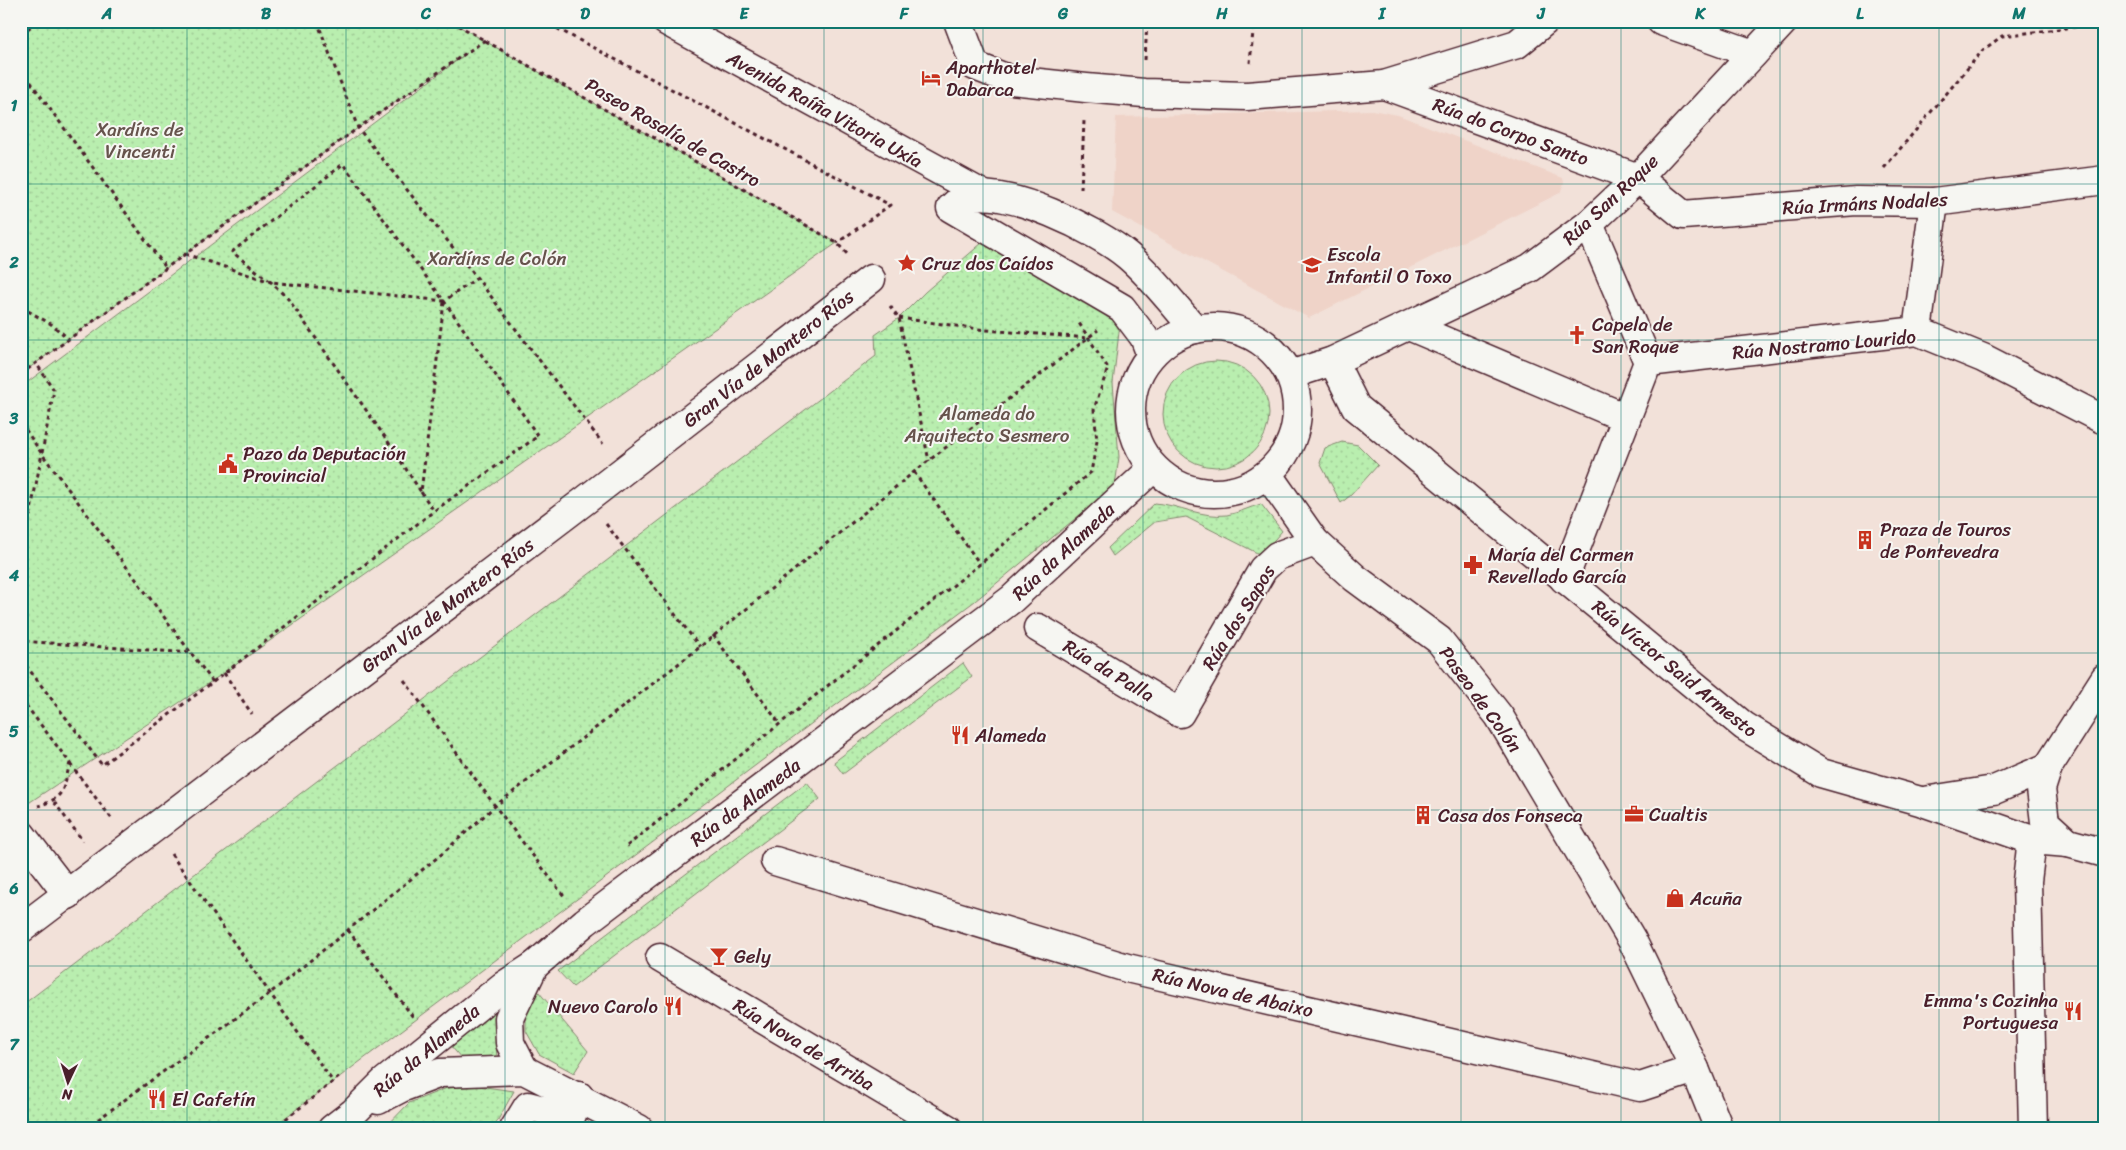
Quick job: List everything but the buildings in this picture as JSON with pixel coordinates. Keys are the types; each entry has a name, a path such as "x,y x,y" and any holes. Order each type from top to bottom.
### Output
{"street":[{"name":"Avenida Raíña Vitoria Uxía","path":"666,21 984,196"},
{"path":"958,21 976,66 1011,80 1144,93 1247,96 1384,85 1545,21"},
{"path":"1661,21 1753,54"},
{"name":"Rúa San Roque","path":"1290,375 1333,361 1530,268 1589,224 1638,178 1784,21"},
{"name":"Rúa do Corpo Santo","path":"1384,85 1638,178"},
{"name":"Rúa Irmáns Nodales","path":"1638,178 1683,215 1856,202 1934,202 2105,180"},
{"name":"Avenida Raíña Vitoria Uxía","path":"1151,355 1144,337 1122,308 951,208 965,197 984,196 1021,202 1079,225 1107,240 1129,257 1195,329"},
{"path":"1917,332 1934,202"},
{"path":"1564,579 1648,362 1589,224"},
{"name":"Gran Vía de Montero Ríos","path":"21,929 587,499 871,279"},
{"path":"1409,326 1626,418"},
{"path":"1214,327 1233,329 1251,335 1267,345 1280,359 1290,375 1297,396 1298,418 1292,440 1282,459 1268,475 1250,486 1230,492 1209,494 1189,490 1170,481 1153,468 1141,451 1133,432 1130,412 1132,392 1140,372 1151,355 1178,334 1195,329 1214,327"},
{"name":"Rúa Nostramo Lourido","path":"1648,362 1917,332 1983,358 2104,421"},
{"name":"Rúa Víctor Said Armesto","path":"1333,361 1356,407 1744,726 1821,773 1920,802 2032,840 2068,843 2105,854"},
{"name":"Rúa da Alameda","path":"332,1129 354,1112 384,1082 503,986 534,966 585,922 1012,599 1153,468"},
{"name":"Paseo de Colón","path":"1268,475 1315,542 1355,578 1439,640 1499,716 1632,940 1695,1069 1720,1129"},
{"name":"Rúa dos Sapos","path":"1180,713 1263,569 1277,556 1315,542"},
{"name":"Rúa da Palla","path":"1038,628 1180,713"},
{"path":"2048,767 2105,678"},
{"name":"Rúa Víctor Said Armesto","path":"1920,802 1994,790 2048,767"},
{"name":"Rúa Víctor Said Armesto","path":"2048,767 2041,789 2045,822 2068,843"},
{"path":"21,834 68,895"},
{"path":"2032,840 2027,881 2033,1129"},
{"name":"Rúa Nova de Abaixo","path":"775,861 1127,968 1640,1087 1695,1069"},
{"name":"Rúa Nova de Arriba","path":"660,958 948,1129"},
{"path":"524,1070 510,1043 509,1018 534,966"},
{"path":"354,1112 401,1088 440,1073 524,1070 579,1096 639,1129"},
{"path":"514,1129 528,1106 570,1117 579,1096"}],"path":[{"path":"21,34 38,21"},
{"path":"317,21 358,128 477,278 622,470"},
{"name":"Paseo Rosalía de Castro","path":"451,21 837,243 871,279 899,318"},
{"path":"543,21 890,205 837,243"},
{"path":"1144,93 1147,21"},
{"path":"1247,96 1254,21"},
{"path":"1856,202 1983,50 2002,36 2105,23"},
{"path":"21,374 358,128 485,40"},
{"path":"21,69 166,268"},
{"path":"1079,225 1086,88"},
{"path":"21,659 102,765 213,682 434,511 538,436 444,301 343,164 232,252 271,282 294,308 387,440 434,511"},
{"path":"185,254 271,282 444,301 477,278"},
{"path":"421,492 444,301"},
{"path":"22,306 51,324 69,339"},
{"path":"85,1129 269,994 443,853 495,806 714,636 914,472 1090,338 1122,308"},
{"path":"929,461 899,318 986,330 1090,338"},
{"path":"626,847 980,564 1091,472 1097,441 1094,409 1108,368 1076,319"},
{"path":"21,563 54,390 36,363"},
{"path":"21,424 213,682"},
{"path":"914,472 980,564"},
{"path":"587,499 700,647"},
{"path":"714,636 780,724"},
{"path":"21,641 191,653"},
{"path":"385,652 495,806 564,896"},
{"path":"224,673 270,740"},
{"path":"21,699 132,846"},
{"path":"37,807 54,802 63,790 70,763"},
{"path":"54,802 103,868"},
{"path":"153,829 333,1082"},
{"path":"348,930 413,1018"}],"shaded area":[{"name":"Escola Infantil O Toxo","path":"1372,110 1398,115 1563,178 1564,183 1560,193 1309,318 1112,212 1116,117"}],"green space":[{"name":"Xardíns de Colón","path":"21,21 450,21 837,243 224,673 27,804 21,798 21,387 467,53 358,128 21,374"},
{"name":"Alameda do Arquitecto Sesmero","path":"997,230 1123,298 1113,383 1119,457 1115,486 975,601 270,1129 21,1129 21,1006 876,356 875,335 899,318 925,292"},
{"path":"1216,361 1236,365 1254,376 1265,394 1269,414 1265,434 1254,452 1236,463 1216,467 1196,463 1178,452 1167,434 1163,414 1167,394 1178,376 1196,365"},
{"path":"1342,442 1358,445 1378,465 1351,495 1341,503 1320,463 1325,448"},
{"path":"1155,503 1209,515 1227,515 1261,504 1282,531 1261,555 1186,517 1155,522 1113,556 1108,548"},
{"path":"963,663 972,677 843,774 834,762"},
{"path":"807,782 820,799 573,987 558,971"},
{"path":"538,991 588,1051 574,1073 539,1054 526,1031 526,1004"},
{"path":"496,1006 497,1060 461,1058 446,1040"},
{"path":"478,1086 514,1091 493,1129 384,1129 409,1103 447,1088"}],"place":[{"name":"Aparthotel Dabarca","path":"931,78"},
{"name":"Cruz dos Caídos","path":"907,263"},
{"name":"Escola Infantil O Toxo","path":"1312,265"},
{"name":"Capela de San Roque","path":"1577,335"},
{"name":"Pazo da Deputación Provincial","path":"228,464"},
{"name":"Praza de Touros de Pontevedra","path":"1865,540"},
{"name":"María del Carmen Revellado García","path":"1473,565"},
{"name":"Alameda","path":"960,735"},
{"name":"Cualtis","path":"1634,814"},
{"name":"Casa dos Fonseca","path":"1423,815"},
{"name":"Acuña","path":"1675,898"},
{"name":"Gely","path":"719,956"},
{"name":"Nuevo Carolo","path":"673,1006"},
{"name":"Emma's Cozinha Portuguesa","path":"2073,1011"},
{"name":"El Cafetín","path":"157,1099"}],"park label":[{"name":"Xardíns de Vincenti","path":"140,140"}]}
